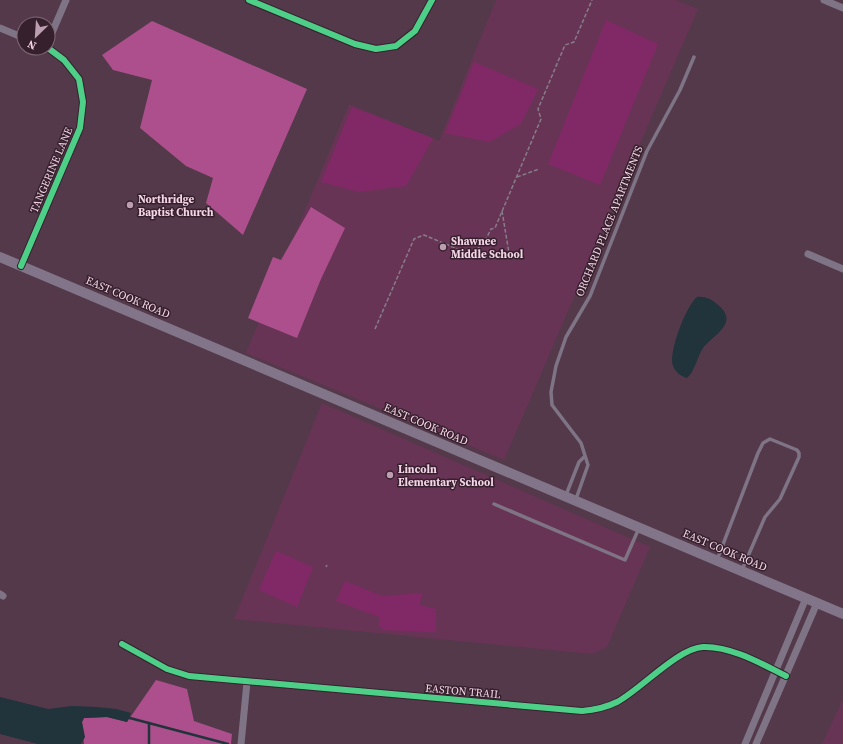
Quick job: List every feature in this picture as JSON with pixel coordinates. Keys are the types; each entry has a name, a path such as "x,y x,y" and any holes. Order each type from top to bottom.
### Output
{"main road":[{"name":"EAST COOK ROAD","path":"0,257 843,614"}],"street":[{"path":"56,23 66,0"},
{"path":"249,0 355,44 376,49 396,46 415,31 432,0"},
{"path":"824,0 843,8"},
{"path":"0,28 16,35"},
{"name":"TANGERINE LANE","path":"21,266 80,128 83,102 79,79 64,60 56,54"},
{"path":"808,254 843,269"},
{"path":"745,744 777,671 806,598"},
{"path":"756,744 818,603"},
{"name":"EASTON TRAIL","path":"122,644 178,674 247,682 582,711 600,709 618,702 679,656 702,647 730,651 786,676"},
{"path":"241,744 247,682"}],"lane":[{"name":"ORCHARD PLACE APARTMENTS","path":"570,498 588,465 584,457 581,443 552,405 551,392 556,366 566,337 590,296 647,151 680,90 694,57"},
{"path":"717,560 736,505 763,443 770,439 796,450 799,453 799,457 780,499 765,517 742,570"},
{"path":"570,498 579,462 584,457"},
{"path":"494,504 625,560 639,527"}],"path":[{"path":"375,329 414,239 424,235 472,255 485,241 491,229 495,228 541,119 538,110 565,44 574,42 592,0"},
{"path":"517,177 539,169"},
{"path":"502,211 509,253 507,256"}],"shaded area":[{"name":"Shawnee Middle School","path":"496,0 676,0 698,9 504,460 246,353 349,104 439,141"},
{"path":"606,20 658,44 600,185 548,164"},
{"path":"152,21 307,89 243,235 206,203 213,178 186,166 140,128 152,80 113,70 102,55"},
{"path":"474,62 538,89 521,124 489,142 445,133"},
{"path":"352,107 433,138 406,186 359,192 321,182"},
{"path":"311,207 345,228 321,279 297,338 248,318 273,257 281,260"},
{"name":"Lincoln Elementary School","path":"322,403 650,547 607,647 592,654 234,619"},
{"path":"276,551 313,567 297,607 259,590"},
{"path":"345,581 382,596 423,593 419,605 436,609 436,632 384,630 379,626 379,617 336,601"},
{"path":"156,680 187,689 194,721 232,734 231,744 84,744 82,722 84,718 107,717 127,722"},
{"path":"843,699 843,744 822,744"}],"water":[{"path":"697,297 708,298 717,304 724,311 726,323 703,348 692,372 687,378 679,374 674,368 672,360 673,351 683,319"},
{"path":"0,697 48,709 72,706 97,707 116,709 131,713 127,722 107,717 84,718 82,722 85,737 81,744 38,744 0,734"}],"waterway":[{"path":"126,717 228,744"},
{"path":"149,723 149,744"}],"cycle path":[{"path":"249,0 355,44 376,49 396,46 415,31 432,0"},
{"path":"21,266 80,128 83,102 79,79 64,60 56,54"},
{"path":"122,644 167,669 189,676 582,711 608,706 617,702 682,654 693,649 703,647 724,649 757,661 786,676"}],"place":[{"name":"Northridge Baptist Church","path":"130,205"},
{"name":"Shawnee Middle School","path":"443,247"},
{"name":"Lincoln Elementary School","path":"390,475"}]}
